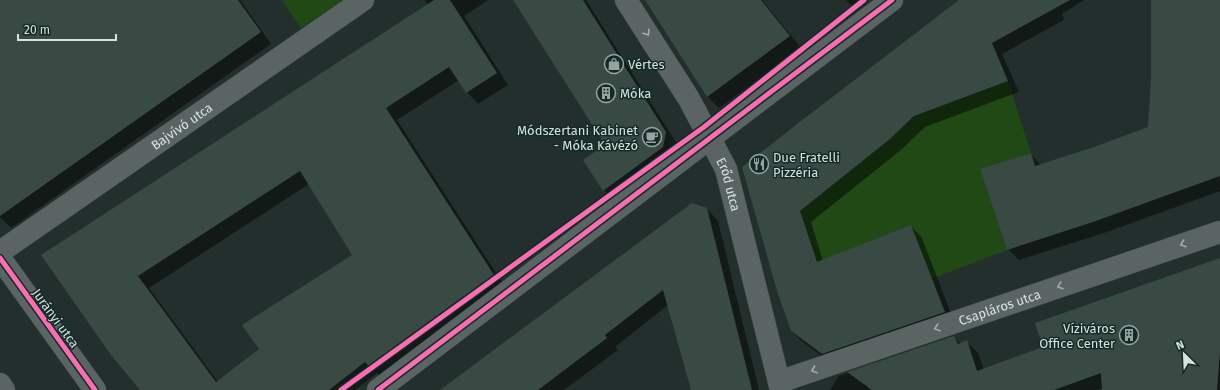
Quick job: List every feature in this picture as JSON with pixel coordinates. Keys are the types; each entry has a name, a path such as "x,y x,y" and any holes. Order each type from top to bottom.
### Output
{"street":[{"name":"Bajvívó utca","path":"0,252 363,0"},
{"name":"Erőd utca","path":"626,0 689,99 726,169 780,386"},
{"path":"378,390 707,133 892,0"},
{"name":"Csapláros utca","path":"780,386 1220,232"},
{"name":"Jurányi utca","path":"0,258 95,390"},
{"path":"0,384 4,390"}],"green space":[{"path":"282,0 343,0 301,28"},
{"path":"1008,81 1031,153 980,169 1007,250 931,279 831,306 800,211 890,139 933,98 938,107"}],"building":[{"path":"0,0 238,0 261,32 0,216"},
{"path":"434,0 450,0 497,73 466,93 449,67 386,108 494,275 370,368 365,362 329,390 140,390 111,355 41,255","holes":["300,171 352,255 242,325 259,349 216,382 138,276"]},
{"name":"Móka","path":"513,0 583,0 666,132 663,147 603,191 583,160 605,145"},
{"path":"645,0 761,0 790,36 707,97"},
{"path":"959,0 1070,0 992,43 1008,81 914,116 890,139 800,211 817,262 911,225 945,312 822,354 791,331 777,291 742,167"},
{"path":"1151,0 1220,0 1220,176 1093,222 1007,250 980,169 1031,153 1035,166 1094,147 1148,127 1151,78"},
{"path":"692,203 707,208 752,390 691,390 663,290 605,335 607,338 538,390 440,390"},
{"name":"Víziváros Office Center","path":"1220,258 1220,351 1217,390 1102,390 1101,373 1054,390 872,390 847,372 954,336 958,344 967,340 977,371 1043,347 1035,323"}],"cycle path":[{"path":"341,390 704,127 864,0"},
{"path":"378,390 892,0"},
{"path":"0,258 95,390"}],"place":[{"name":"Vértes","path":"614,64"},
{"name":"Móka","path":"606,93"},
{"name":"Módszertani Kabinet - Móka Kávézó","path":"652,137"},
{"name":"Due Fratelli Pizzéria","path":"759,164"},
{"name":"Víziváros Office Center","path":"1129,335"}]}
